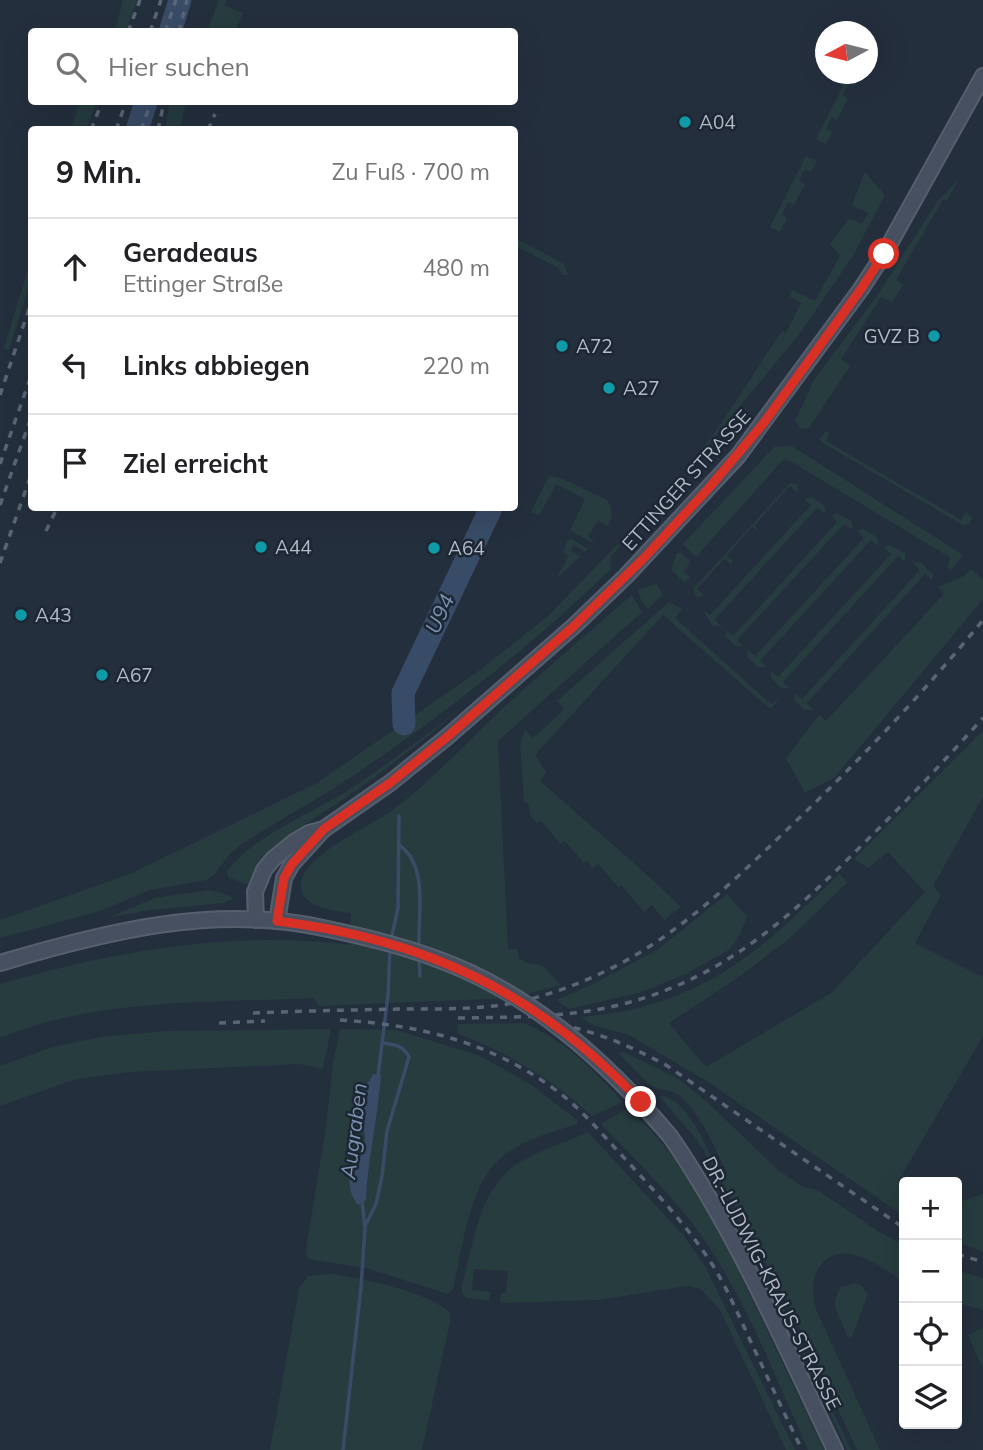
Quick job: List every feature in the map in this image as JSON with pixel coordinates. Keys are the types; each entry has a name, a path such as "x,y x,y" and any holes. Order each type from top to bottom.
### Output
{"main road":[{"name":"ETTINGER STRASSE","path":"277,921 284,878 292,864 324,829 390,783 438,745 574,626 661,540 738,456 884,254 983,76"},
{"name":"ETTINGER STRASSE","path":"256,920 255,892 264,870 294,842 309,833 324,829"},
{"path":"0,963 132,928 177,922 277,921"},
{"name":"DR.-LUDWIG-KRAUS-STRASSE","path":"277,921 372,939 439,960 508,993 543,1015 604,1065 670,1136 699,1178 835,1450"}],"green space":[{"path":"123,0 137,0 127,28 116,28"},
{"path":"219,0 226,0 224,5 243,13 236,28 208,28"},
{"path":"844,84 848,84 843,95 848,99 837,120 832,117 826,129 832,132 826,144 816,139"},
{"path":"78,105 96,105 87,126 72,126"},
{"path":"169,105 185,105 181,126 166,126"},
{"path":"806,156 817,161 811,172 805,169 799,180 805,184 794,205 788,202 782,215 787,218 780,232 770,227"},
{"path":"865,172 885,195 854,254 801,332 676,484 720,425 782,331 786,333 801,303 789,296 792,290 815,301 840,256 830,244 849,218 862,224 868,213 852,205"},
{"path":"958,180 947,201 943,199 896,280 903,285 892,302 881,297 841,359 850,366 809,428 801,429 795,421 814,380 879,293 937,202"},
{"path":"519,240 564,264 568,275 563,275 558,268 518,247"},
{"path":"28,268 28,290 9,350 4,348"},
{"path":"825,431 830,433 826,441 961,520 966,512 972,518 969,524 963,525 823,443 820,440"},
{"path":"792,446 963,555 951,570 947,566 951,558 792,462 783,460 696,557 683,544 774,447"},
{"path":"549,476 561,478 607,500 612,519 607,526 598,521 588,536 594,541 591,542 570,530 585,499 556,484 539,516 531,512"},
{"path":"790,483 797,485 798,491 790,486 755,525 760,533 752,527 727,555 733,562 731,564 724,559 697,589 704,595 696,596 693,589"},
{"path":"811,497 824,505 826,512 817,508 715,619 721,626 713,626 703,610 710,615 811,505 804,499"},
{"path":"837,513 851,521 853,528 844,524 737,640 744,647 736,646 725,636 726,630 733,636 837,522 831,515"},
{"path":"863,529 877,537 878,546 871,540 760,661 767,667 758,667 747,657 748,650 755,656 864,538 857,531"},
{"path":"572,539 588,549 585,552 574,545 571,550 580,557 557,578 568,557 563,551 568,540"},
{"path":"618,544 620,546 610,558 611,569 550,625 486,678 353,776 239,846 215,874 206,880 150,890 100,911 0,938 0,920 130,874 317,783 480,670 548,616"},
{"path":"889,545 905,553 905,562 898,556 783,682 789,688 781,688 771,678 771,671 778,677 891,554 884,548"},
{"path":"677,553 682,553 691,562 684,571 690,576 685,583 671,570"},
{"path":"920,562 933,574 932,580 925,574 807,703 813,710 805,710 795,701 794,693 802,699 920,570 913,563"},
{"path":"971,569 983,580 983,599 835,777 805,793 786,758 819,715 826,721 944,594 938,587 964,576"},
{"path":"656,584 663,594 648,609 638,590"},
{"path":"632,595 642,612 498,741 508,949 517,949 519,958 527,963 542,965 561,985 511,998 319,1006 313,998 154,1005 75,1016 0,1038 0,984 43,972 129,953 217,942 261,940 350,945 351,913 311,903 302,892 301,884 305,873 313,862 405,800 516,696"},
{"path":"669,602 682,609 675,618 771,704 780,698 770,709 663,615 535,755 547,772 540,781 681,907 664,920 652,905 644,912 598,864 593,868 587,861 584,863 565,841 561,844 541,821 537,823 531,816 528,803 524,802 520,744 525,729 533,738 564,710 557,701"},
{"path":"457,712 380,773 282,842 270,853 249,883 228,877 227,871 251,847 347,791"},
{"path":"983,731 983,797 933,886 941,895 915,943 983,977 983,1036 899,1177 899,1213 708,1082 629,1035 592,1025 581,1017 628,1010 666,1000 695,988 722,973 770,938 839,874 848,882 790,938 740,976 669,1023 706,1067 831,993 925,892 888,852 868,868 854,859"},
{"path":"209,890 234,898 223,903 109,917 155,898"},
{"path":"727,894 747,917 738,938 729,950 686,974 639,993 569,1009 556,1000 657,950"},
{"path":"523,1023 565,1046 623,1102 592,1116 529,1068 457,1033 458,1024"},
{"path":"331,1029 323,1069 299,1064 131,1072 76,1079 0,1106 0,1066 49,1048 100,1037 167,1031"},
{"path":"340,1029 396,1030 478,1055 532,1085 577,1120 577,1124 532,1139 511,1150 485,1177 472,1207 453,1289 448,1294 366,1268 307,1257","holes":["369,1083 380,1092 374,1120 366,1200 351,1168 365,1142 366,1133 358,1107 362,1093"]},
{"path":"624,1052 679,1079 778,1170 803,1187 818,1190 876,1230 899,1242 899,1278 862,1257 840,1254 829,1257 820,1266 814,1281 816,1309 880,1450 857,1450 787,1301 720,1179 727,1172 701,1122 676,1093 650,1085 618,1053"},
{"path":"659,1096 668,1098 686,1112 716,1165 713,1167 698,1141"},
{"path":"628,1108 668,1151 701,1200 824,1450 808,1450 749,1319 707,1244 670,1197 601,1124"},
{"path":"588,1132 683,1235 705,1266 795,1450 786,1450 720,1310 701,1289 687,1286 598,1300 504,1303 500,1301 501,1293 506,1293 508,1271 474,1269 472,1290 491,1292 489,1301 467,1298 462,1293 478,1224 498,1181 527,1158"},
{"path":"983,1194 983,1252 962,1244 962,1201"},
{"path":"962,1272 983,1278 983,1310 962,1304"},
{"path":"332,1274 411,1292 440,1305 450,1313 422,1450 270,1450 299,1289 308,1276"},
{"path":"766,1276 778,1296 851,1450 847,1450"},
{"path":"855,1283 861,1285 868,1294 851,1339 835,1308 835,1299 841,1287"},
{"path":"983,1327 983,1369 968,1335"}],"water":[{"path":"373,1074 381,1075 380,1091 366,1200 358,1205 349,1182 353,1165 365,1143 357,1101 359,1093"}],"waterway":[{"name":"U94","path":"171,28 180,0"},
{"name":"U94","path":"138,126 145,105"},
{"name":"U94","path":"404,724 403,693 490,511"},
{"name":"Augraben","path":"402,710 404,724"},
{"name":"Augraben","path":"391,940 398,908 399,816"},
{"path":"399,845 409,854 418,879 419,950"},
{"name":"Augraben","path":"378,1076 388,995 390,948"},
{"path":"419,957 420,976"},
{"path":"365,1226 376,1204 387,1131 409,1057 401,1048 383,1043"},
{"name":"Augraben","path":"343,1450 361,1287 365,1228 362,1201"}],"railway":[{"path":"130,28 140,0"},
{"path":"151,28 161,0"},
{"path":"166,28 176,0"},
{"path":"180,28 187,0"},
{"path":"93,126 101,105"},
{"path":"117,126 125,105"},
{"path":"142,126 150,105"},
{"path":"159,126 163,105"},
{"path":"210,126 215,114"},
{"path":"0,395 28,312"},
{"path":"0,464 28,384"},
{"path":"0,505 28,426"},
{"path":"0,563 28,483"},
{"path":"46,531 56,511"},
{"path":"253,1013 496,1006 569,987 607,970 674,930 735,879 869,748 983,620"},
{"path":"458,1018 542,1016 606,1008 663,991 727,960 783,919 836,871 983,718"},
{"path":"340,1020 398,1026 480,1048 532,1074 576,1107 672,1212 712,1264 802,1450"},
{"path":"219,1023 265,1021"},
{"path":"546,1023 608,1038 666,1065 899,1225"},
{"path":"962,1256 983,1262"}],"place":[{"name":"A04","path":"685,122"},
{"name":"GVZ B","path":"934,336"},
{"name":"A72","path":"562,346"},
{"name":"A27","path":"609,388"},
{"name":"A44","path":"261,547"},
{"name":"A64","path":"434,548"},
{"name":"A43","path":"21,615"},
{"name":"A67","path":"102,675"}],"route":[{"path":"641,1102 579,1042 543,1015 473,975 402,947 307,925 277,921 284,878 292,864 324,829 390,783 447,737 574,626 661,540 738,456 763,424 884,254"}]}
